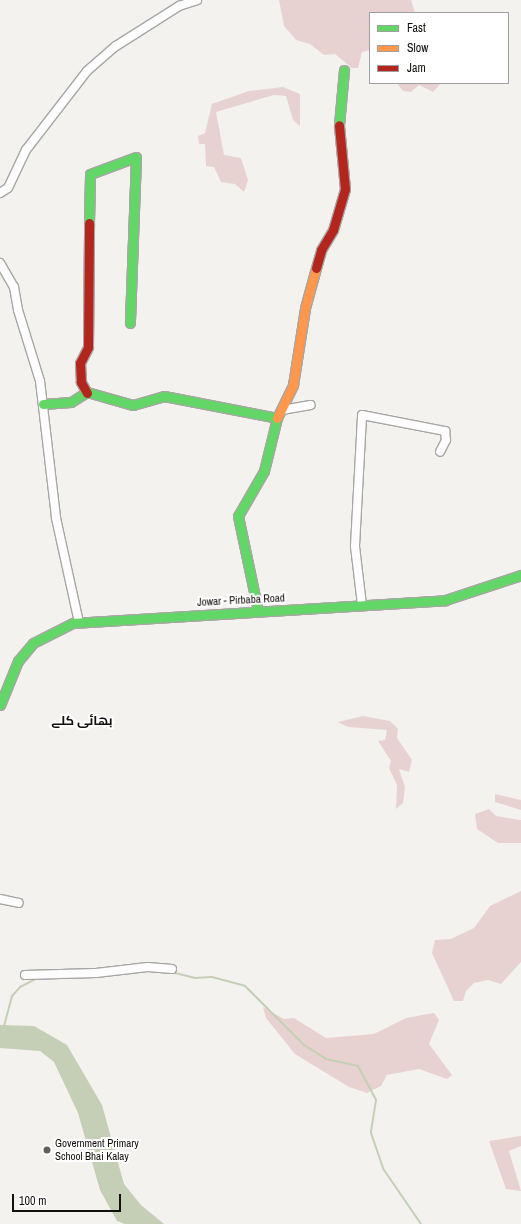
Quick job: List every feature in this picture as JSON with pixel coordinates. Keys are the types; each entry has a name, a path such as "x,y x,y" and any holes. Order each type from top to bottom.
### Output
{"street":[{"path":"0,193 8,188 26,150 87,70 116,46 179,6 197,0"},
{"path":"258,612 238,516 264,471 279,414 293,385 306,308 321,250 333,230 345,189 338,134 344,70"},
{"path":"130,323 136,157 90,174 88,348 80,362 81,382 87,392 132,405 164,396 279,414 311,405"},
{"path":"0,263 14,287 43,404 56,518 79,623"},
{"path":"43,404 71,402 87,392"},
{"path":"362,605 355,546 362,415 445,431 446,440 440,452"},
{"name":"Jowar - Pirbaba Road","path":"0,705 3,683 33,643 50,632 79,623 362,605 465,596 521,575"},
{"path":"0,899 19,903"},
{"path":"25,975 96,974 148,966 172,969"}],"shaded area":[{"path":"279,0 411,0 415,12 369,12 369,50 362,52 358,68 352,68 335,54 324,55 310,44 296,40 284,26"},
{"path":"398,84 440,84 433,92 419,85 411,92 403,91"},
{"path":"283,87 300,94 300,126 293,120 286,96 274,95 216,112 224,155 241,158 248,180 244,192 235,184 221,182 214,167 206,166 205,144 199,144 198,136 205,133 212,104 249,91"},
{"path":"363,716 390,721 398,729 397,738 412,760 409,772 399,769 405,787 403,803 396,809 397,785 389,768 391,761 378,741 385,740 387,730 348,727 338,722"},
{"path":"495,794 521,800 521,810 495,802"},
{"path":"489,809 496,816 521,820 521,843 498,843 477,829 475,814"},
{"path":"521,891 521,962 501,984 488,980 474,983 466,991 463,1001 454,1001 432,953 435,940 451,939 474,928 490,906"},
{"path":"263,1007 284,1019 294,1018 326,1038 374,1034 406,1018 434,1013 439,1020 429,1044 452,1075 447,1079 419,1069 387,1075 381,1086 367,1093 349,1087 295,1054 266,1018"},
{"path":"0,1025 34,1026 67,1045 102,1105 124,1184 141,1205 164,1224 125,1224 117,1221 100,1190 78,1113 54,1062 40,1051 0,1048"},
{"path":"521,1136 521,1146 509,1151 521,1191 506,1189 489,1141"}],"waterway":[{"path":"171,972 195,978 212,977 245,986 304,1045 326,1059 358,1066 376,1100 371,1133 384,1170 421,1224"},
{"path":"4,1026 12,996 20,987 38,978"}],"traffic: fast":[{"path":"339,125 344,70"},
{"path":"89,223 90,174 136,157 130,323"},
{"path":"43,404 71,402 87,392 133,405 164,396 277,418 264,471 238,516 258,611"},
{"path":"0,705 18,661 33,643 73,623 445,600 521,575"}],"traffic: slow":[{"path":"277,418 293,385 305,308 316,268"}],"traffic: jam":[{"path":"316,268 321,250 333,230 345,189 339,125"},
{"path":"87,393 81,382 80,363 88,347 89,223"}],"place":[{"name":"Government Primary School Bhai Kalay","path":"47,1150"}],"district":[{"name":"بھائی كلے","path":"82,721"}]}
